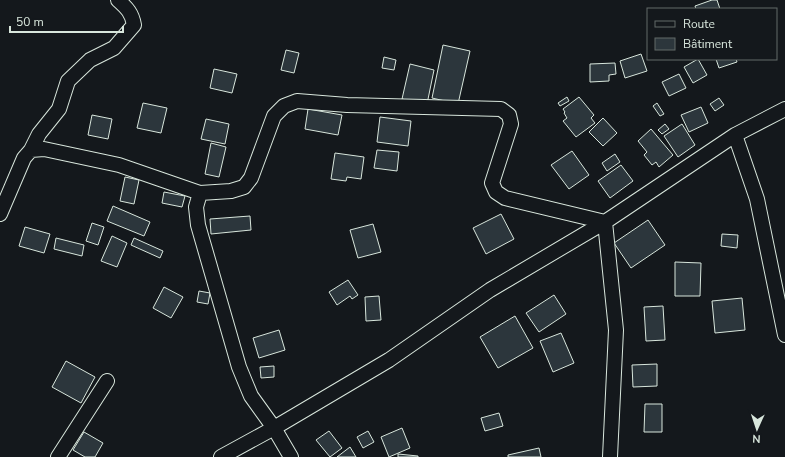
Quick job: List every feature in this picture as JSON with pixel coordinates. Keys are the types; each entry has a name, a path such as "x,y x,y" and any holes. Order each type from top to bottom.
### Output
{"street":[{"path":"0,214 24,158 31,150 39,134 59,109 68,81 90,60 114,48 134,25 132,15 118,0"},
{"path":"31,150 44,149 119,164 200,193 231,191 244,187 251,178 274,116 284,106 297,100 347,105 501,110 509,115 512,124 492,183 496,192 505,198 605,222"},
{"path":"221,457 274,428 388,360 490,290 605,222 735,135 785,109"},
{"path":"735,135 757,199 785,335"},
{"path":"200,193 196,207 198,225 238,367 251,396 274,428 291,457"},
{"path":"605,222 616,330 610,457"},
{"path":"58,457 107,381"}],"building":[{"path":"712,0 717,0 720,8 696,8 695,6"},
{"path":"443,45 470,51 458,104 432,98"},
{"path":"286,50 299,53 294,73 281,70"},
{"path":"641,54 647,71 625,78 620,61"},
{"path":"384,57 396,60 394,70 382,68"},
{"path":"699,60 707,75 693,83 684,67"},
{"path":"716,60 736,60 737,62 719,68"},
{"path":"615,63 616,74 609,75 609,81 590,82 590,64"},
{"path":"410,64 434,70 427,104 402,99"},
{"path":"214,69 237,74 232,93 210,88"},
{"path":"679,74 686,88 669,96 662,82"},
{"path":"567,97 569,101 560,106 558,103"},
{"path":"579,97 594,115 591,118 595,123 576,137 563,121 567,118 563,109"},
{"path":"719,98 724,105 715,111 710,104"},
{"path":"143,103 167,108 161,133 137,128"},
{"path":"657,103 664,114 660,116 653,106"},
{"path":"701,107 708,123 689,132 681,115"},
{"path":"308,109 342,115 338,135 305,129"},
{"path":"92,115 112,119 108,139 88,135"},
{"path":"380,117 411,121 408,146 377,142"},
{"path":"603,118 617,133 603,146 589,132"},
{"path":"206,119 229,124 225,144 201,139"},
{"path":"665,124 669,129 662,134 658,130"},
{"path":"682,124 695,145 678,157 664,136"},
{"path":"651,129 673,155 659,167 656,162 652,165 644,155 647,152 638,141"},
{"path":"211,143 226,147 219,177 205,174"},
{"path":"377,150 399,152 397,171 374,168"},
{"path":"572,151 589,175 569,189 551,165"},
{"path":"335,153 364,157 361,179 347,177 346,181 331,179"},
{"path":"615,154 620,162 607,171 602,163"},
{"path":"621,165 633,181 610,198 598,181"},
{"path":"125,177 139,180 134,204 120,201"},
{"path":"164,192 185,196 182,207 162,203"},
{"path":"113,206 150,222 144,236 107,221"},
{"path":"501,214 514,239 486,254 473,228"},
{"path":"250,216 251,230 211,234 210,219"},
{"path":"648,220 665,245 631,268 614,243"},
{"path":"92,223 104,227 98,245 86,241"},
{"path":"373,224 381,252 358,258 350,230"},
{"path":"25,227 50,234 44,253 19,246"},
{"path":"722,234 738,235 737,248 721,246"},
{"path":"112,236 127,243 117,267 101,261"},
{"path":"56,238 84,245 82,256 54,249"},
{"path":"134,238 163,251 160,258 131,245"},
{"path":"675,262 701,263 700,296 675,296"},
{"path":"348,280 358,295 352,299 350,296 337,305 329,292"},
{"path":"164,287 183,297 171,318 153,308"},
{"path":"199,291 210,293 208,304 197,302"},
{"path":"554,295 566,314 539,332 526,313"},
{"path":"379,296 381,320 366,321 365,297"},
{"path":"742,298 745,330 715,333 712,301"},
{"path":"663,306 665,340 646,341 644,307"},
{"path":"515,316 533,348 498,368 480,337"},
{"path":"279,330 285,350 259,358 253,338"},
{"path":"561,333 574,363 553,372 540,341"},
{"path":"66,361 95,377 81,403 52,387"},
{"path":"657,364 657,386 633,387 632,365"},
{"path":"274,366 274,377 261,378 260,367"},
{"path":"645,404 662,404 662,432 644,432"},
{"path":"499,413 503,426 485,431 481,418"},
{"path":"402,428 410,448 389,457 381,437"},
{"path":"329,431 342,448 330,457 316,440"},
{"path":"368,431 374,442 363,448 357,437"},
{"path":"84,432 103,443 95,457 85,457 73,450"},
{"path":"350,447 356,457 337,457"},
{"path":"539,448 541,457 508,457 508,455"},
{"path":"398,454 418,456 418,457 398,457"}]}
